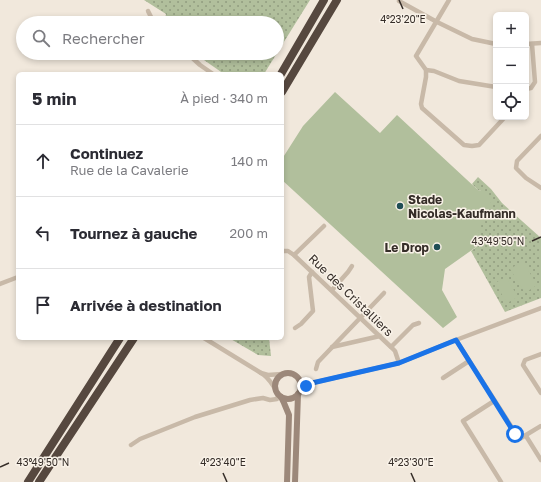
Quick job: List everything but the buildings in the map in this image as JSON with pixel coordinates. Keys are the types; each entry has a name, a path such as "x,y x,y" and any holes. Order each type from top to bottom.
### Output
{"highway":[{"path":"281,72 324,0"},
{"path":"284,89 337,0"},
{"path":"28,482 119,340"},
{"path":"39,482 133,340"}],"street":[{"path":"449,0 416,56 426,70 421,104 422,108 464,145 479,145 502,120"},
{"path":"399,1 472,39 493,43"},
{"path":"148,11 150,16"},
{"path":"529,88 535,82 532,44 541,43"},
{"path":"195,60 210,72"},
{"path":"426,70 434,71 459,81 493,87"},
{"path":"540,139 517,161 516,168 526,178 541,188"},
{"path":"294,255 324,226"},
{"name":"Rue des Cristalliers","path":"284,251 288,251 294,255 380,336 395,351 399,363"},
{"path":"332,290 352,266"},
{"path":"295,328 301,324 313,311 309,277 312,272"},
{"path":"0,284 16,278"},
{"path":"316,369 318,362 384,293"},
{"path":"261,373 268,375 282,374 285,372 292,373 302,382 312,383 399,363 541,308"},
{"path":"391,347 413,325 419,323"},
{"path":"332,347 380,336"},
{"path":"207,340 265,375 284,403 289,415 287,482"},
{"path":"456,340 518,437 521,438 526,436 541,426"},
{"path":"541,354 524,360 523,365 541,393"},
{"path":"443,378 469,361"},
{"path":"274,387 277,378 282,374"},
{"path":"295,482 298,393 301,385 298,378"},
{"path":"280,396 290,399 312,383"},
{"path":"131,445 140,439 195,417 250,400 263,398 274,400 280,396"},
{"path":"494,401 463,421 501,482"},
{"path":"526,436 541,460"}],"green space":[{"path":"144,0 310,0 284,42 284,16 166,16 166,14"},
{"path":"204,60 273,60 265,72 221,72"},
{"name":"Stade Nicolas-Kaufmann","path":"335,92 380,133 397,115 479,191 481,190 492,200 477,235 486,240 445,269 442,290 457,317 443,328 284,182 284,156 303,126"},
{"path":"478,177 491,189 502,203 541,238 541,298 505,312 471,251 486,240 477,235 481,190 479,191 472,184"},
{"path":"523,261 537,285 525,293 510,269"},
{"path":"506,277 518,297 507,303 495,283"},
{"path":"232,340 269,340 271,356 258,355"}],"place":[{"name":"Stade Nicolas-Kaufmann","path":"400,206"},
{"name":"Le Drop","path":"437,247"}],"route":[{"path":"306,386 312,383 399,363 456,340 515,434"}]}
